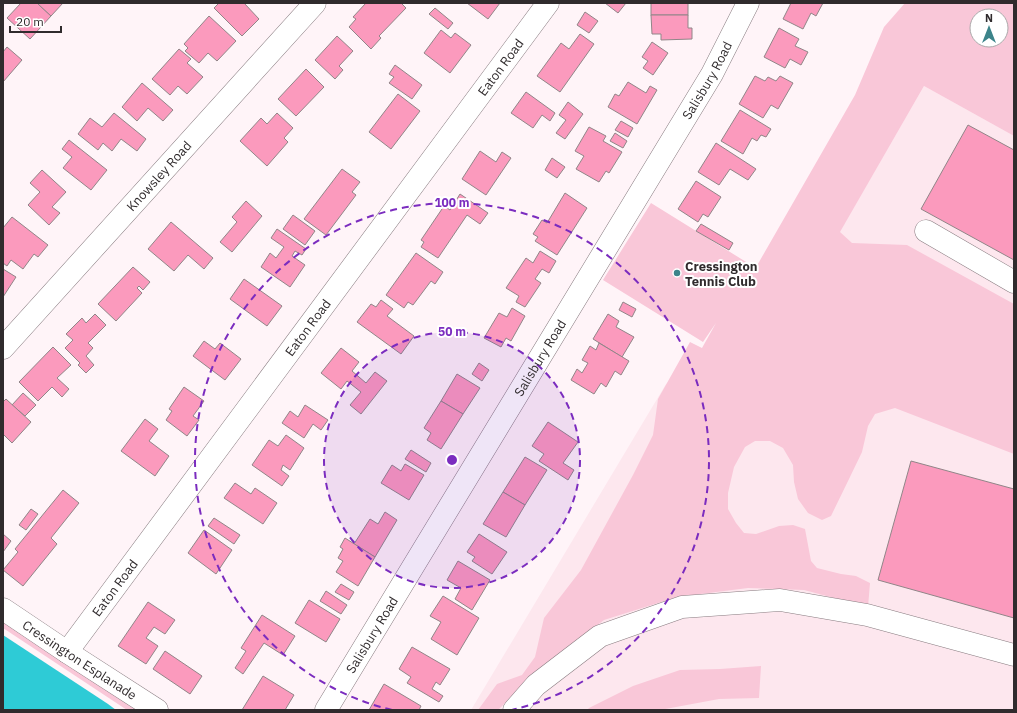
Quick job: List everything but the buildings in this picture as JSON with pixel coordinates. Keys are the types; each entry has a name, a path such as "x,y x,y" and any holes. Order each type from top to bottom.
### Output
{"street":[{"name":"Knowsley Road","path":"3,348 315,3"},
{"name":"Eaton Road","path":"67,652 548,3"},
{"name":"Salisbury Road","path":"326,710 708,81 748,3"},
{"path":"926,231 1014,282"},
{"path":"514,710 536,685 600,636 682,607 780,600 867,615 1014,655"},
{"name":"Cressington Esplanade","path":"3,609 157,710"}],"shaded area":[{"path":"905,3 1014,3 1014,136 924,86 840,232 852,243 907,245 1014,304 1014,454 895,408 875,414 868,426 862,452 831,516 822,520 808,513 798,499 794,482 793,465 783,448 770,441 755,441 745,447 734,467 728,493 728,509 736,523 744,533 756,534 779,526 793,525 805,529 811,561 817,568 856,576 870,583 868,607 804,590 748,588 677,597 604,620 539,670 498,710 478,710 497,684 522,675 535,657 544,618 581,570 653,435 658,399 690,342 702,348 716,323 703,342 603,280 651,203 751,265 749,268 755,269 855,95 884,27"},
{"path":"924,86 1014,136 1014,710 471,710 666,384 776,342"},
{"path":"3,615 145,710 127,710 3,628"},
{"path":"761,666 759,698 719,699 660,710 587,710 633,686 680,670"}],"water":[{"path":"3,635 108,704 116,710 3,710"}],"place":[{"name":"Cressington Tennis Club","path":"677,273"}]}
